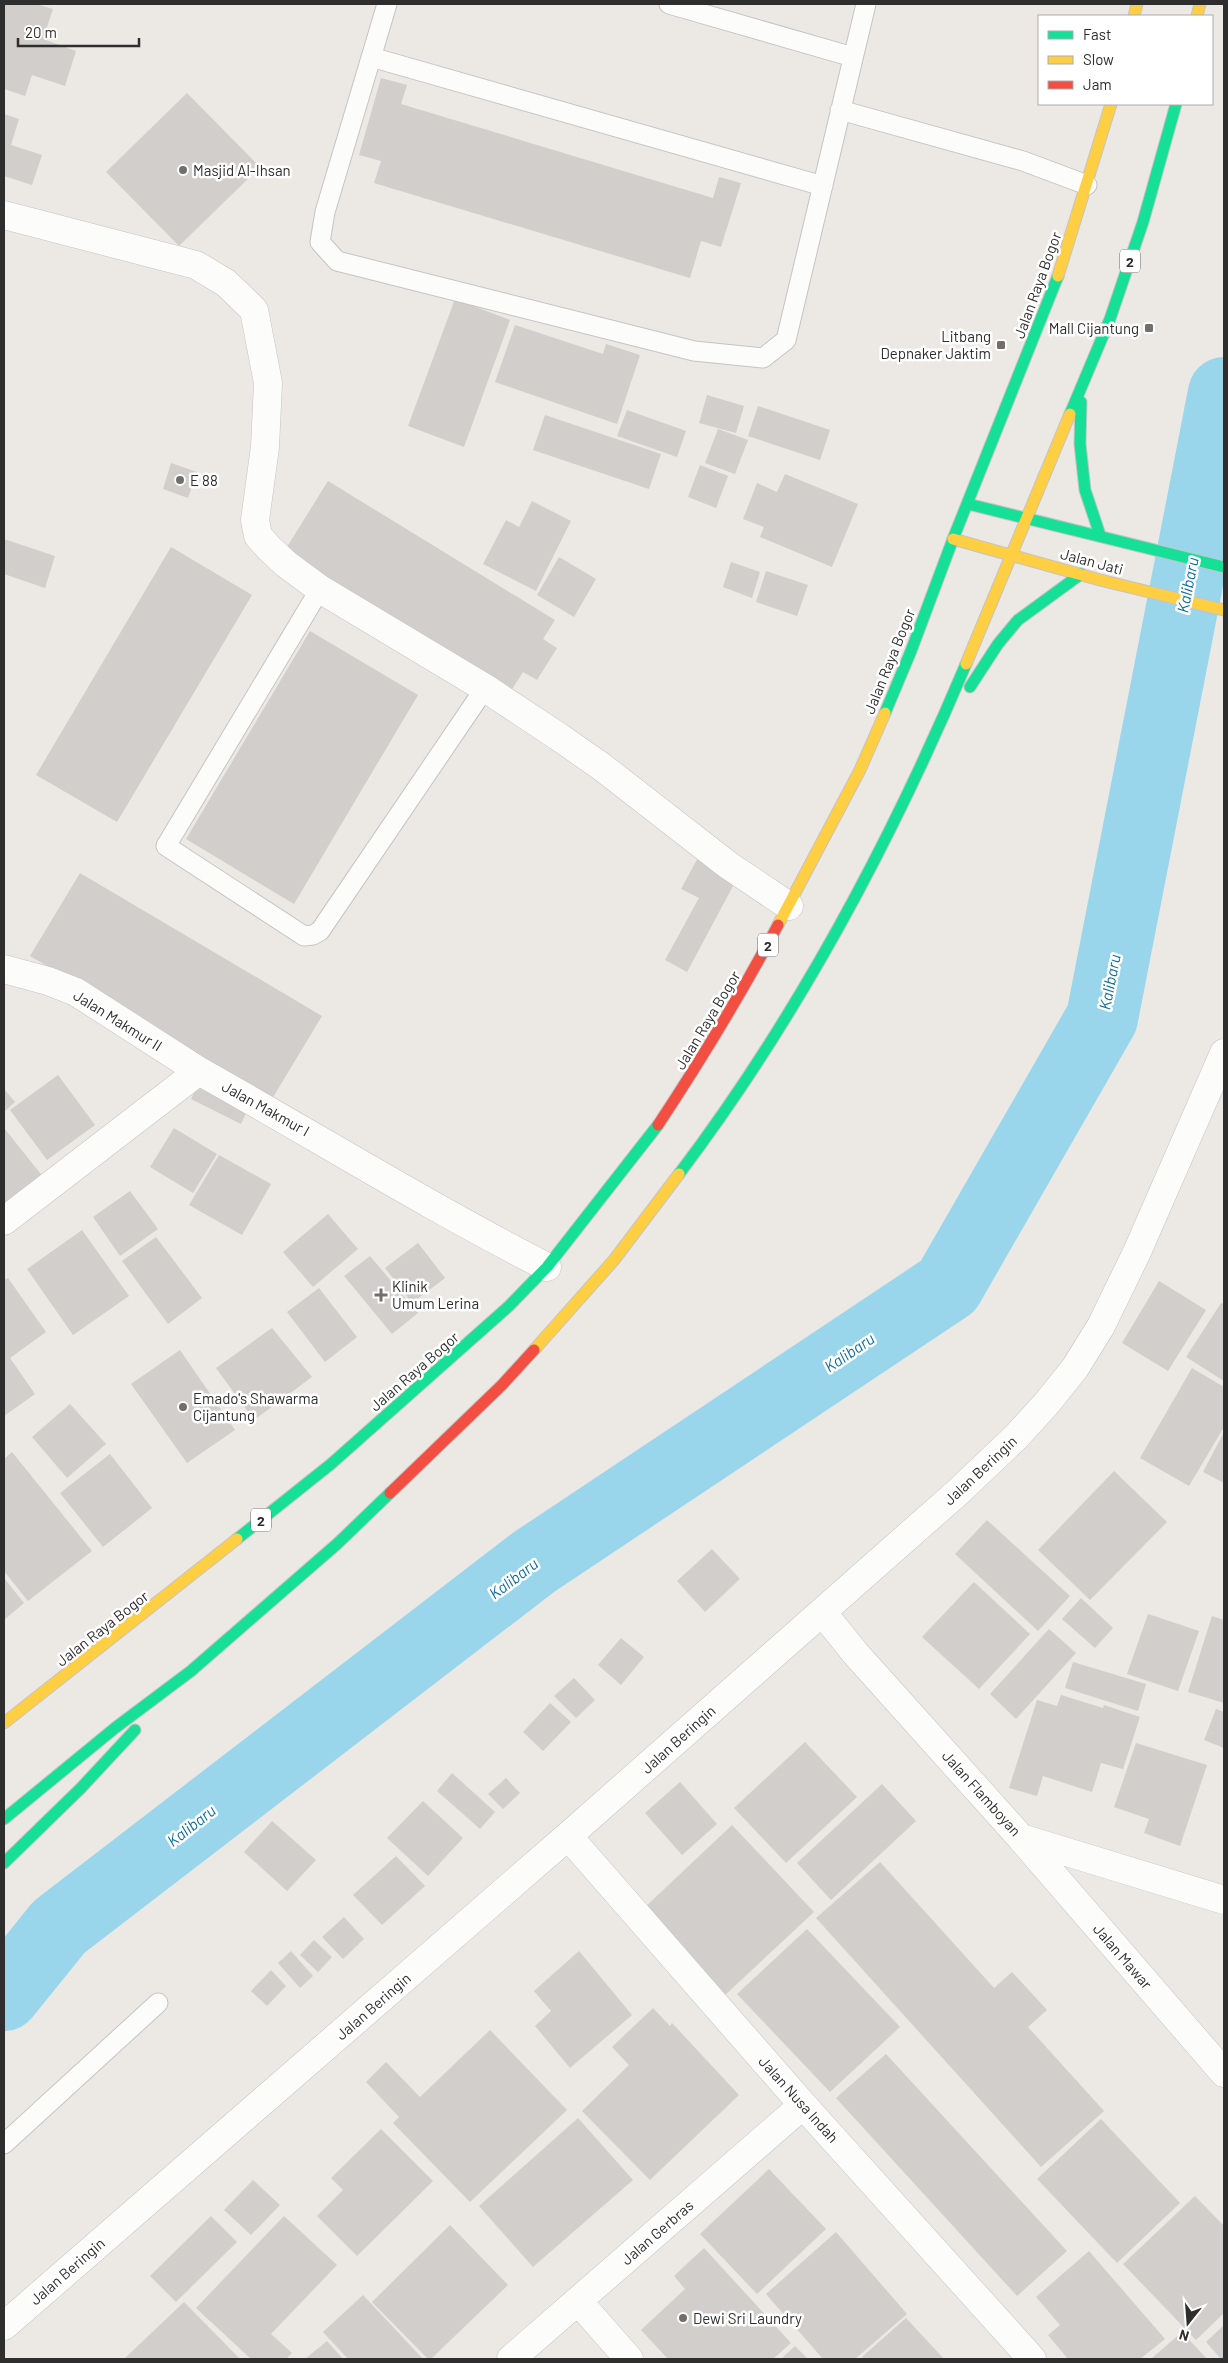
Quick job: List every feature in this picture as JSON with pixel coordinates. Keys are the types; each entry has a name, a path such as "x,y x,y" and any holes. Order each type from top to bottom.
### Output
{"main road":[{"name":"Jalan Raya Bogor","path":"4,1723 331,1464 509,1306 547,1267 656,1128 704,1058 789,906 860,770 911,651 953,539 1061,270 1111,105"},
{"name":"2","path":"4,1819 115,1728 191,1670 337,1544 502,1384 570,1311 614,1260 712,1130 824,956 874,864 933,742 1123,283 1143,222 1176,105"},
{"path":"1082,385 1080,444 1085,490 1100,535"},
{"name":"Jalan Jati","path":"968,504 1224,566"},
{"name":"Jalan Jati","path":"953,539 1100,580 1224,610"},
{"path":"933,742 998,644 1017,621 1044,599 1081,574"},
{"name":"2","path":"4,1863 81,1788 191,1670"}],"street":[{"path":"4,215 196,265 226,283 254,310 268,384 265,447 255,520 258,536 286,564 320,589 485,688 602,767 728,865 789,906"},
{"name":"Jalan Makmur II","path":"4,969 48,981 76,992 199,1071"},
{"name":"Jalan Beringin","path":"4,2326 568,1836 822,1612 1016,1437 1075,1368 1102,1326 1137,1252 1224,1052"},
{"path":"4,1221 199,1071"},
{"name":"Jalan Makmur I","path":"199,1071 470,1226 547,1267"},
{"name":"Jalan Flamboyan","path":"822,1612 856,1654 1021,1838 1224,1900"},
{"name":"Jalan Nusa Indah","path":"568,1836 803,2104 1032,2359"},
{"name":"Jalan Mawar","path":"1021,1838 1224,2073"},
{"name":"Jalan Gerbras","path":"511,2359 803,2104"},
{"path":"578,2301 629,2359"}],"lane":[{"path":"387,4 325,212 320,242 337,261 694,351 763,358 786,340 866,4"},
{"path":"669,4 853,57"},
{"path":"371,57 823,186"},
{"path":"840,110 1023,161 1087,185"},
{"path":"320,589 166,846 304,936 313,935 320,930 485,688"},
{"path":"4,2144 158,2003"}],"building":[{"path":"4,4 36,4 53,9 43,39 76,51 65,86 32,75 25,96 4,89"},
{"path":"381,78 407,85 401,104 713,198 719,177 741,183 721,247 701,241 690,278 374,183 381,161 359,155"},
{"name":"Masjid Al-Ihsan","path":"187,93 260,167 179,246 106,172"},
{"path":"4,114 19,119 11,145 42,155 32,185 4,176"},
{"path":"455,299 510,320 464,447 408,426"},
{"path":"515,325 603,354 606,344 640,355 617,424 495,382"},
{"path":"707,395 744,406 736,433 699,423"},
{"path":"758,406 830,430 820,460 748,436"},
{"path":"627,410 686,431 677,457 617,436"},
{"path":"545,415 661,454 649,489 533,450"},
{"path":"718,429 748,440 735,474 705,463"},
{"name":"E 88","path":"171,463 197,472 188,498 163,489"},
{"path":"700,465 728,476 716,508 688,497"},
{"path":"785,474 858,504 832,567 760,537 764,527 743,519 757,483 777,492"},
{"path":"328,481 555,620 543,639 557,648 537,680 523,672 509,694 282,555"},
{"path":"532,501 571,521 536,591 483,564 506,520 519,527"},
{"path":"4,539 55,556 45,588 4,574"},
{"path":"171,547 252,595 117,822 36,775"},
{"path":"559,557 596,579 574,617 537,595"},
{"path":"731,562 760,572 752,598 723,587"},
{"path":"766,571 808,585 797,616 756,602"},
{"path":"310,631 418,695 294,904 186,839"},
{"path":"700,854 739,875 687,972 665,960 699,898 681,889"},
{"path":"80,873 322,1016 272,1099 30,956"},
{"path":"58,1075 95,1125 47,1160 10,1110"},
{"path":"201,1078 251,1102 241,1124 191,1099"},
{"path":"4,1089 15,1102 4,1112"},
{"path":"4,1128 44,1178 4,1209"},
{"path":"174,1128 217,1154 193,1193 150,1167"},
{"path":"219,1155 271,1184 242,1235 189,1205"},
{"path":"130,1191 158,1229 120,1256 93,1217"},
{"path":"328,1214 358,1249 313,1287 283,1252"},
{"path":"82,1230 129,1296 73,1335 27,1269"},
{"path":"156,1237 202,1298 168,1324 122,1261"},
{"path":"418,1243 445,1278 412,1303 385,1268"},
{"name":"Klinik Umum Lerina","path":"370,1256 418,1313 392,1334 344,1276"},
{"path":"8,1278 46,1332 10,1358 35,1394 4,1416 4,1280"},
{"path":"1159,1281 1206,1310 1168,1371 1122,1343"},
{"path":"319,1288 357,1337 325,1362 287,1312"},
{"path":"1221,1303 1224,1304 1224,1381 1186,1357"},
{"path":"272,1328 312,1377 254,1420 216,1368"},
{"name":"Emado's Shawarma Cijantung","path":"180,1350 235,1430 187,1463 131,1384"},
{"path":"1192,1368 1224,1387 1224,1427 1189,1486 1140,1458"},
{"path":"70,1404 106,1444 67,1478 32,1437"},
{"path":"1224,1432 1224,1483 1203,1472"},
{"path":"12,1452 92,1551 28,1601 4,1571 4,1459"},
{"path":"110,1454 152,1508 103,1547 60,1493"},
{"path":"1114,1471 1167,1522 1090,1600 1038,1550"},
{"path":"987,1520 1070,1596 1038,1631 955,1554"},
{"path":"712,1549 740,1579 705,1612 677,1581"},
{"path":"4,1578 24,1603 4,1620"},
{"path":"974,1582 1030,1634 979,1689 922,1637"},
{"path":"1081,1598 1113,1628 1095,1648 1062,1619"},
{"path":"1148,1614 1199,1631 1178,1691 1127,1674"},
{"path":"1212,1616 1224,1620 1224,1703 1188,1692"},
{"path":"1049,1629 1076,1653 1016,1719 990,1694"},
{"path":"621,1638 644,1657 621,1685 598,1665"},
{"path":"1073,1662 1146,1684 1138,1711 1065,1688"},
{"path":"574,1678 595,1700 576,1718 554,1696"},
{"path":"1061,1695 1103,1708 1104,1705 1140,1717 1123,1769 1101,1763 1092,1792 1043,1776 1037,1796 1009,1788 1037,1700 1057,1706"},
{"path":"550,1703 571,1722 543,1751 523,1732"},
{"path":"1216,1709 1224,1712 1224,1748 1204,1740"},
{"path":"805,1742 857,1797 786,1863 734,1808"},
{"path":"1136,1743 1207,1765 1180,1846 1144,1833 1149,1819 1114,1807"},
{"path":"452,1773 495,1812 480,1829 437,1791"},
{"path":"506,1778 520,1793 503,1809 488,1794"},
{"path":"680,1782 717,1824 682,1855 645,1813"},
{"path":"882,1784 916,1821 831,1900 797,1863"},
{"path":"423,1801 463,1838 428,1876 387,1838"},
{"path":"272,1821 316,1860 287,1891 244,1852"},
{"path":"732,1825 814,1912 724,1996 642,1910"},
{"path":"396,1856 425,1886 382,1925 353,1895"},
{"path":"880,1862 994,1988 1012,1972 1047,2010 1028,2027 1104,2111 1041,2167 816,1918"},
{"path":"344,1917 364,1939 343,1959 322,1937"},
{"path":"807,1929 900,2027 830,2092 737,1994"},
{"path":"314,1940 332,1957 318,1972 300,1955"},
{"path":"291,1951 313,1976 300,1988 278,1963"},
{"path":"579,1951 632,2015 570,2068 535,2026 551,2011 534,1991"},
{"path":"271,1970 286,1986 267,2006 251,1991"},
{"path":"653,2008 670,2026 672,2023 739,2095 650,2180 582,2111 629,2065 612,2047"},
{"path":"490,2030 567,2110 470,2202 393,2123 399,2117 366,2082 386,2062 420,2097"},
{"path":"886,2054 1067,2251 1017,2296 836,2098"},
{"path":"578,2118 633,2180 533,2267 479,2206"},
{"path":"1101,2119 1180,2203 1117,2263 1037,2179"},
{"path":"381,2129 433,2181 357,2256 317,2216 343,2190 331,2178"},
{"path":"769,2169 826,2229 757,2294 700,2234"},
{"path":"253,2180 280,2205 251,2235 224,2210"},
{"path":"1195,2196 1224,2226 1224,2313 1196,2340 1123,2264"},
{"path":"211,2216 237,2242 176,2302 150,2276"},
{"path":"284,2216 337,2265 271,2334 292,2353 286,2359 251,2359 196,2308"},
{"path":"450,2225 508,2285 431,2359 428,2359 372,2302"},
{"path":"836,2232 907,2314 855,2359 823,2359 766,2294"},
{"path":"704,2248 791,2343 773,2359 668,2359 641,2330 685,2289 674,2276"},
{"path":"1089,2251 1165,2339 1140,2359 1068,2359 1048,2335 1060,2325 1036,2297"},
{"path":"363,2295 423,2359 348,2359 323,2332"},
{"path":"184,2302 240,2359 124,2359"},
{"path":"906,2318 944,2359 864,2359 862,2357"},
{"path":"1224,2325 1224,2359 1221,2359 1206,2342"},
{"path":"1182,2332 1207,2359 1151,2359"},
{"path":"327,2341 343,2359 305,2359"},
{"path":"795,2346 808,2359 781,2359"}],"waterway":[{"name":"Kalibaru","path":"4,1995 59,1927 534,1562 948,1286 1102,1018 1224,393"}],"traffic: fast":[{"path":"1070,414 1110,319 1143,222 1176,105"},
{"path":"885,713 1058,276"},
{"path":"1081,402 1080,444 1085,490 1100,535"},
{"path":"968,504 1224,567"},
{"path":"970,687 998,644 1018,620 1081,574"},
{"path":"679,1174 722,1115 802,992 873,863 906,798 966,664"},
{"path":"237,1539 331,1464 509,1306 547,1267 658,1125"},
{"path":"4,1819 115,1728 191,1671 337,1544 390,1493"},
{"path":"4,1863 81,1788 135,1730"}],"traffic: slow":[{"path":"1134,15 1137,4"},
{"path":"1197,15 1200,4"},
{"path":"1058,276 1111,105"},
{"path":"966,664 1070,414"},
{"path":"953,539 1100,580 1224,610"},
{"path":"778,925 860,770 885,713"},
{"path":"534,1350 614,1260 679,1174"},
{"path":"4,1723 237,1539"}],"traffic: jam":[{"path":"658,1125 690,1076 778,925"},
{"path":"390,1493 502,1385 534,1350"}],"place":[{"name":"Masjid Al-Ihsan","path":"183,170"},
{"name":"Mall Cijantung","path":"1149,328"},
{"name":"Litbang Depnaker Jaktim","path":"1001,345"},
{"name":"E 88","path":"180,480"},
{"name":"Klinik Umum Lerina","path":"381,1295"},
{"name":"Emado's Shawarma Cijantung","path":"183,1407"},
{"name":"Dewi Sri Laundry","path":"683,2318"}]}
